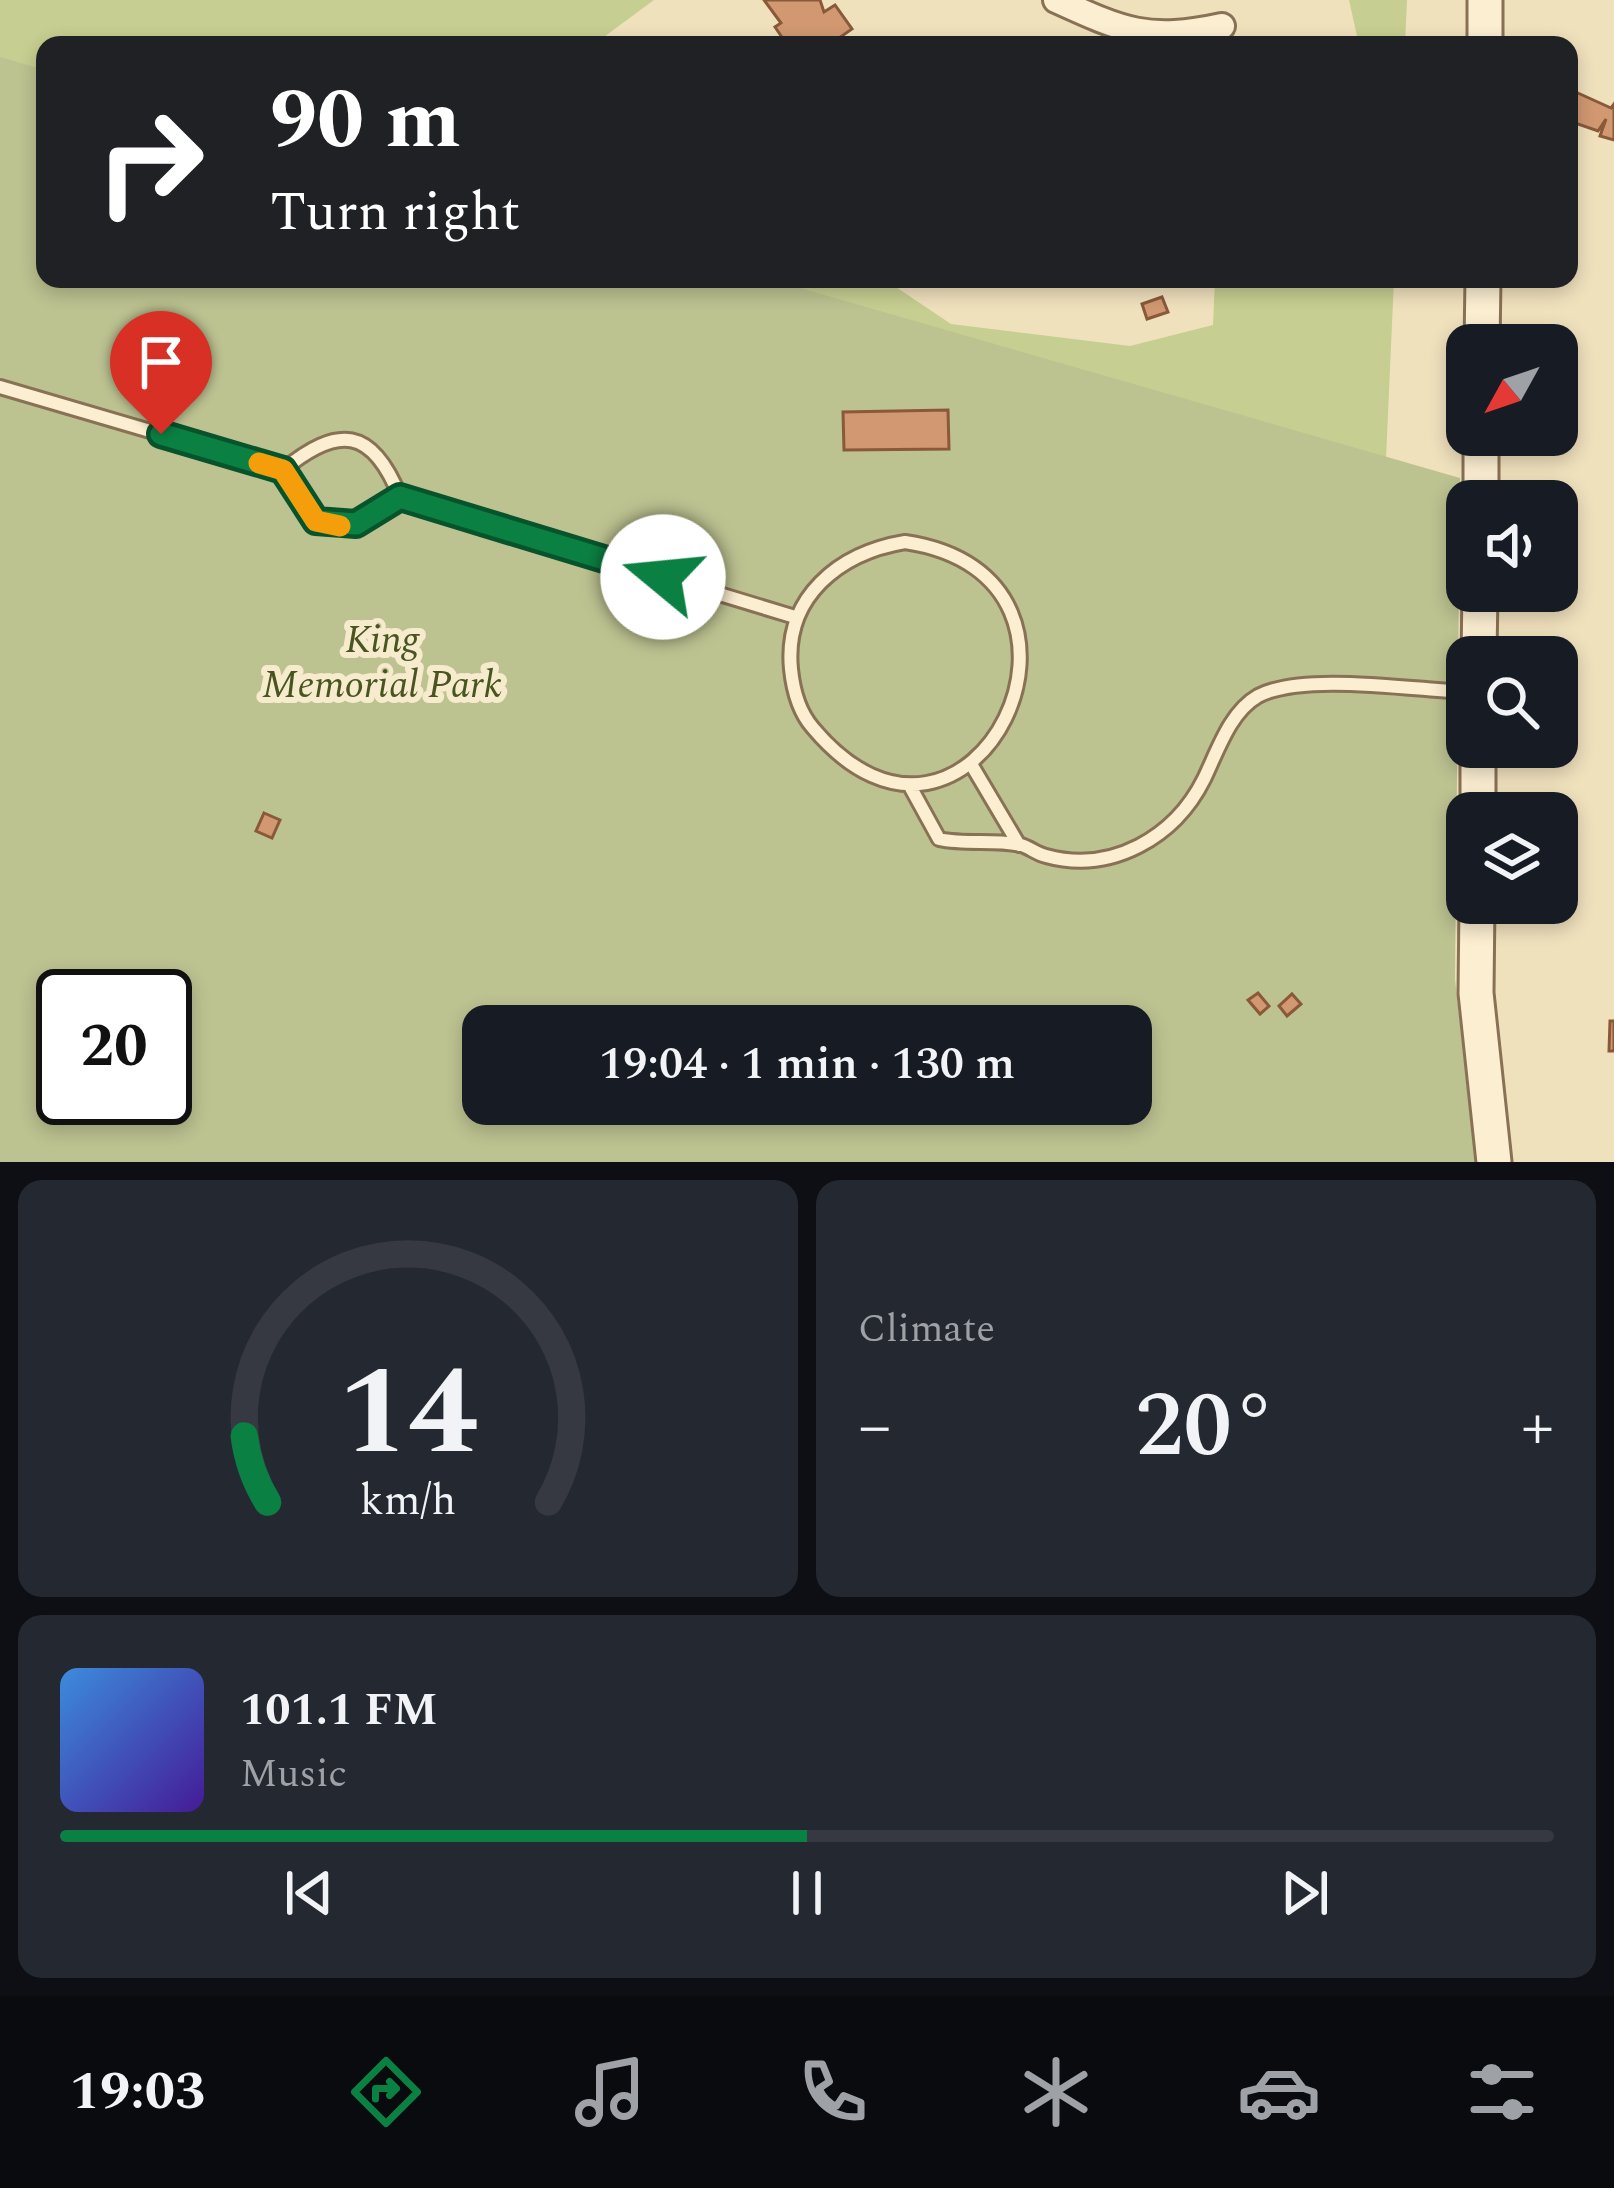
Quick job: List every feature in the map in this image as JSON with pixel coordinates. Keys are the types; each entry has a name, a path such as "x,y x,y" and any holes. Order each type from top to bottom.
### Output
{"street":[{"path":"1056,0 1156,36"},
{"path":"1485,36 1486,0"},
{"path":"1179,36 1222,26"},
{"path":"1482,324 1483,288"},
{"path":"1477,924 1476,993 1494,1162"}],"lane":[{"path":"0,387 283,470 316,521 356,524 400,497"},
{"path":"283,470 315,445 334,438 357,440 375,452 400,497 795,616"},
{"path":"931,545 978,570 1012,618 1022,648 1022,675 988,746 971,764 911,788 883,780 838,754 807,721 791,673 795,616 830,572 878,546 931,545"},
{"path":"911,788 939,839 1019,844 1047,857 1124,853 1159,837 1196,796 1244,705 1262,694 1304,686 1446,691"},
{"path":"971,764 1019,844"}],"green space":[{"path":"0,0 654,0 605,36 36,36 36,96 0,86"},
{"path":"1349,0 1407,0 1405,36 1357,36"},
{"name":"King Memorial Park","path":"0,57 36,67 36,288 800,288 1460,478 1446,480 1446,612 1459,612 1458,636 1446,636 1446,768 1457,768 1457,792 1446,792 1446,924 1456,924 1455,979 1475,1162 0,1162"},
{"path":"709,288 897,288 951,324 1130,346 1213,325 1215,288 1394,288 1385,481"}],"building":[{"path":"764,0 820,0 824,12 835,5 852,29 842,36 781,36 775,27 781,23"},
{"path":"1578,93 1611,108 1614,104 1614,140 1600,136 1606,119 1598,131 1578,124"},
{"path":"1162,297 1168,312 1147,319 1142,304"},
{"path":"138,365 163,373 156,393 131,385"},
{"path":"948,410 949,449 844,450 843,412"},
{"path":"264,813 280,820 272,838 256,831"},
{"path":"1258,993 1269,1006 1260,1014 1248,1000"},
{"path":"1292,994 1301,1004 1287,1016 1279,1006"},
{"path":"1610,1021 1614,1021 1614,1051 1609,1051"}],"slow traffic":[{"path":"259,463 283,470 316,521 340,526"}],"route":[{"path":"161,434 283,470 316,521 356,524 400,497 663,577"}]}
